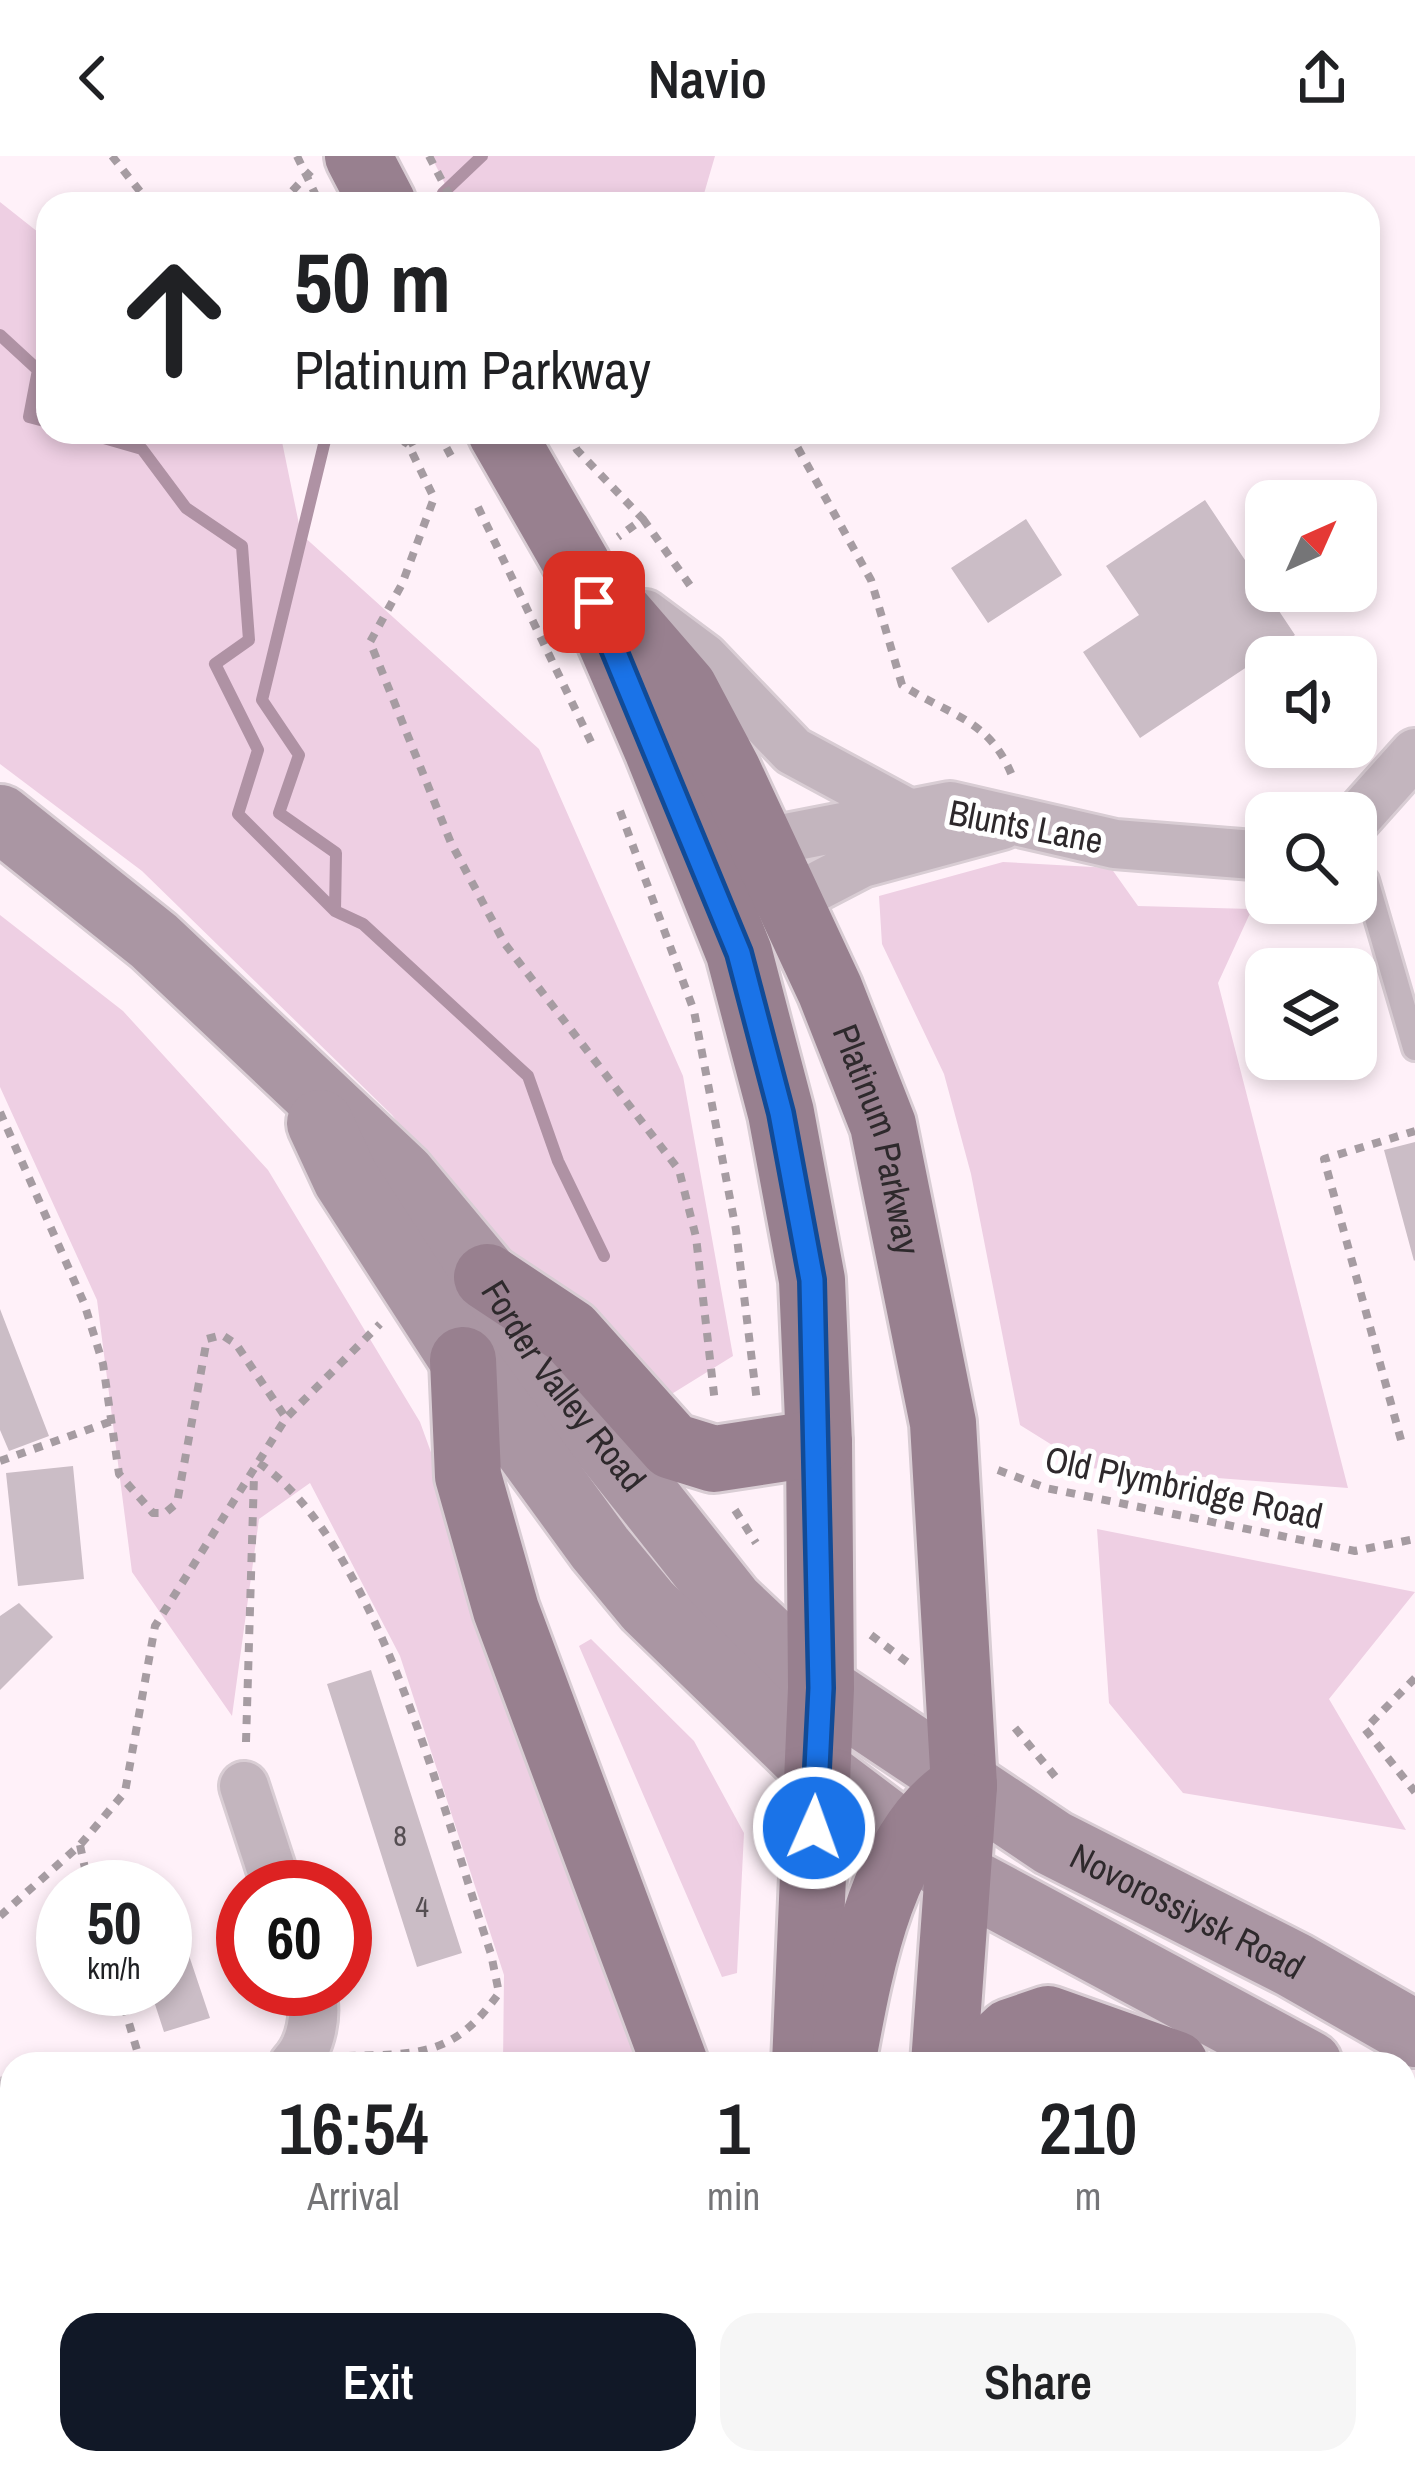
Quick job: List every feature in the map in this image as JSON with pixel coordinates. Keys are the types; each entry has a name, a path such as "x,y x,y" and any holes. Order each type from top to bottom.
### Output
{"main road":[{"path":"358,156 376,192"},
{"name":"Platinum Parkway","path":"502,444 508,504 578,566 684,688 830,990 883,1125 943,1423 964,1786"},
{"name":"Platinum Parkway","path":"578,566 739,953 781,1113 812,1280 766,1439 820,1538 821,1688"},
{"name":"Forder Valley Road","path":"0,818 154,941 401,1175 488,1277 536,1357 731,1603 821,1688 964,1786"},
{"name":"Forder Valley Road","path":"304,1087 346,1179 463,1360 599,1548 648,1606 816,1769"},
{"path":"488,1277 570,1332 672,1447 714,1459 766,1439"},
{"path":"463,1360 468,1476 506,1610 671,2052"},
{"path":"806,2052 821,1688"},
{"name":"Novorossiysk Road","path":"816,1769 932,1857 1287,2052"},
{"path":"943,2052 931,1809 964,1786"},
{"name":"Novorossiysk Road","path":"964,1786 1053,1843 1294,1965 1415,2034"},
{"path":"844,2052 857,1982 932,1857"},
{"path":"989,2052 1010,2032 1048,2019 1141,2052"}],"street":[{"path":"578,566 704,658 794,751 906,812"},
{"path":"1377,796 1415,753"},
{"name":"Blunts Lane","path":"761,842 950,806 1115,844 1245,854"},
{"path":"787,902 862,863 1025,822"},
{"path":"739,953 753,845 761,842"},
{"path":"244,1786 268,1860"},
{"path":"305,2052 309,2016"}],"lane":[{"path":"1377,918 1415,1048"}],"path":[{"path":"112,156 140,192"},
{"path":"297,156 314,192"},
{"path":"292,192 326,156"},
{"path":"429,156 448,192"},
{"path":"408,444 434,499 402,584 370,642 451,843 505,944 679,1170 696,1238 766,1439"},
{"path":"796,444 871,580 902,685 961,714 1000,744 1025,822"},
{"path":"508,504 593,747"},
{"path":"612,789 694,1011 736,1230 766,1439"},
{"path":"0,1112 84,1303 112,1421 119,1474 153,1513 165,1513 177,1503 207,1339 222,1335 236,1344 286,1418"},
{"path":"1401,1440 1324,1159 1415,1131"},
{"path":"0,1916 80,1845 125,1792 154,1626 286,1418 383,1321 411,1276"},
{"path":"0,1461 112,1421"},
{"name":"Old Plymbridge Road","path":"943,1460 999,1471 1046,1488 1355,1550 1415,1540"},
{"path":"260,1463 324,1523 367,1605 483,1931 499,1994 472,2031 421,2052"},
{"path":"244,1786 254,1473"},
{"path":"1415,1678 1365,1729 1415,1792"},
{"path":"1014,1727 1064,1786"},
{"path":"80,1845 83,1860"},
{"path":"127,2016 137,2052"}],"shaded area":[{"path":"431,156 715,156 704,192 449,192"},
{"path":"0,202 36,230 36,444 282,444 301,534 539,749 683,1076 733,1356 628,1421 392,1115 142,871 0,764"},
{"path":"1003,862 1111,868 1138,906 1245,909 1245,924 1218,983 1348,1488 1089,1468 1020,1425 971,1174 944,1074 882,944 879,896"},
{"path":"0,915 123,1011 268,1170 420,1422 545,1766 635,2052 503,2052 504,1975 400,1656 310,1483 259,1519 232,1716 132,1572 97,1300 0,1087"},
{"path":"1097,1529 1415,1592 1329,1699 1406,1830 1183,1793 1109,1703"},
{"path":"591,1639 694,1741 744,1833 737,1973 722,1977 579,1646"}],"building":[{"path":"1205,500 1245,560 1245,612 1280,612 1295,635 1245,636 1245,668 1140,738 1083,652 1139,615 1106,566"},
{"path":"1026,519 1062,575 988,623 951,568"},
{"path":"1415,1142 1415,1260 1414,1261 1384,1150"},
{"path":"0,1309 49,1436 9,1451 0,1430"},
{"path":"73,1466 84,1579 18,1586 6,1473"},
{"path":"19,1603 53,1637 0,1690 0,1616"},
{"path":"371,1670 462,1953 417,1967 327,1684"},
{"path":"192,1964 210,2018 164,2032 159,2016 192,2016"}],"waterway":[{"path":"444,192 482,156"},
{"path":"0,335 36,368"},
{"path":"36,380 29,417 36,419"},
{"path":"125,444 142,449 186,508 242,546 249,640 215,664 258,750 238,814 335,911 363,924 528,1076 558,1161 604,1256"},
{"path":"324,444 262,700 299,755 279,813 336,853 335,911"}],"route":[{"path":"594,602 739,953 781,1113 812,1280 821,1688 814,1828"}]}
